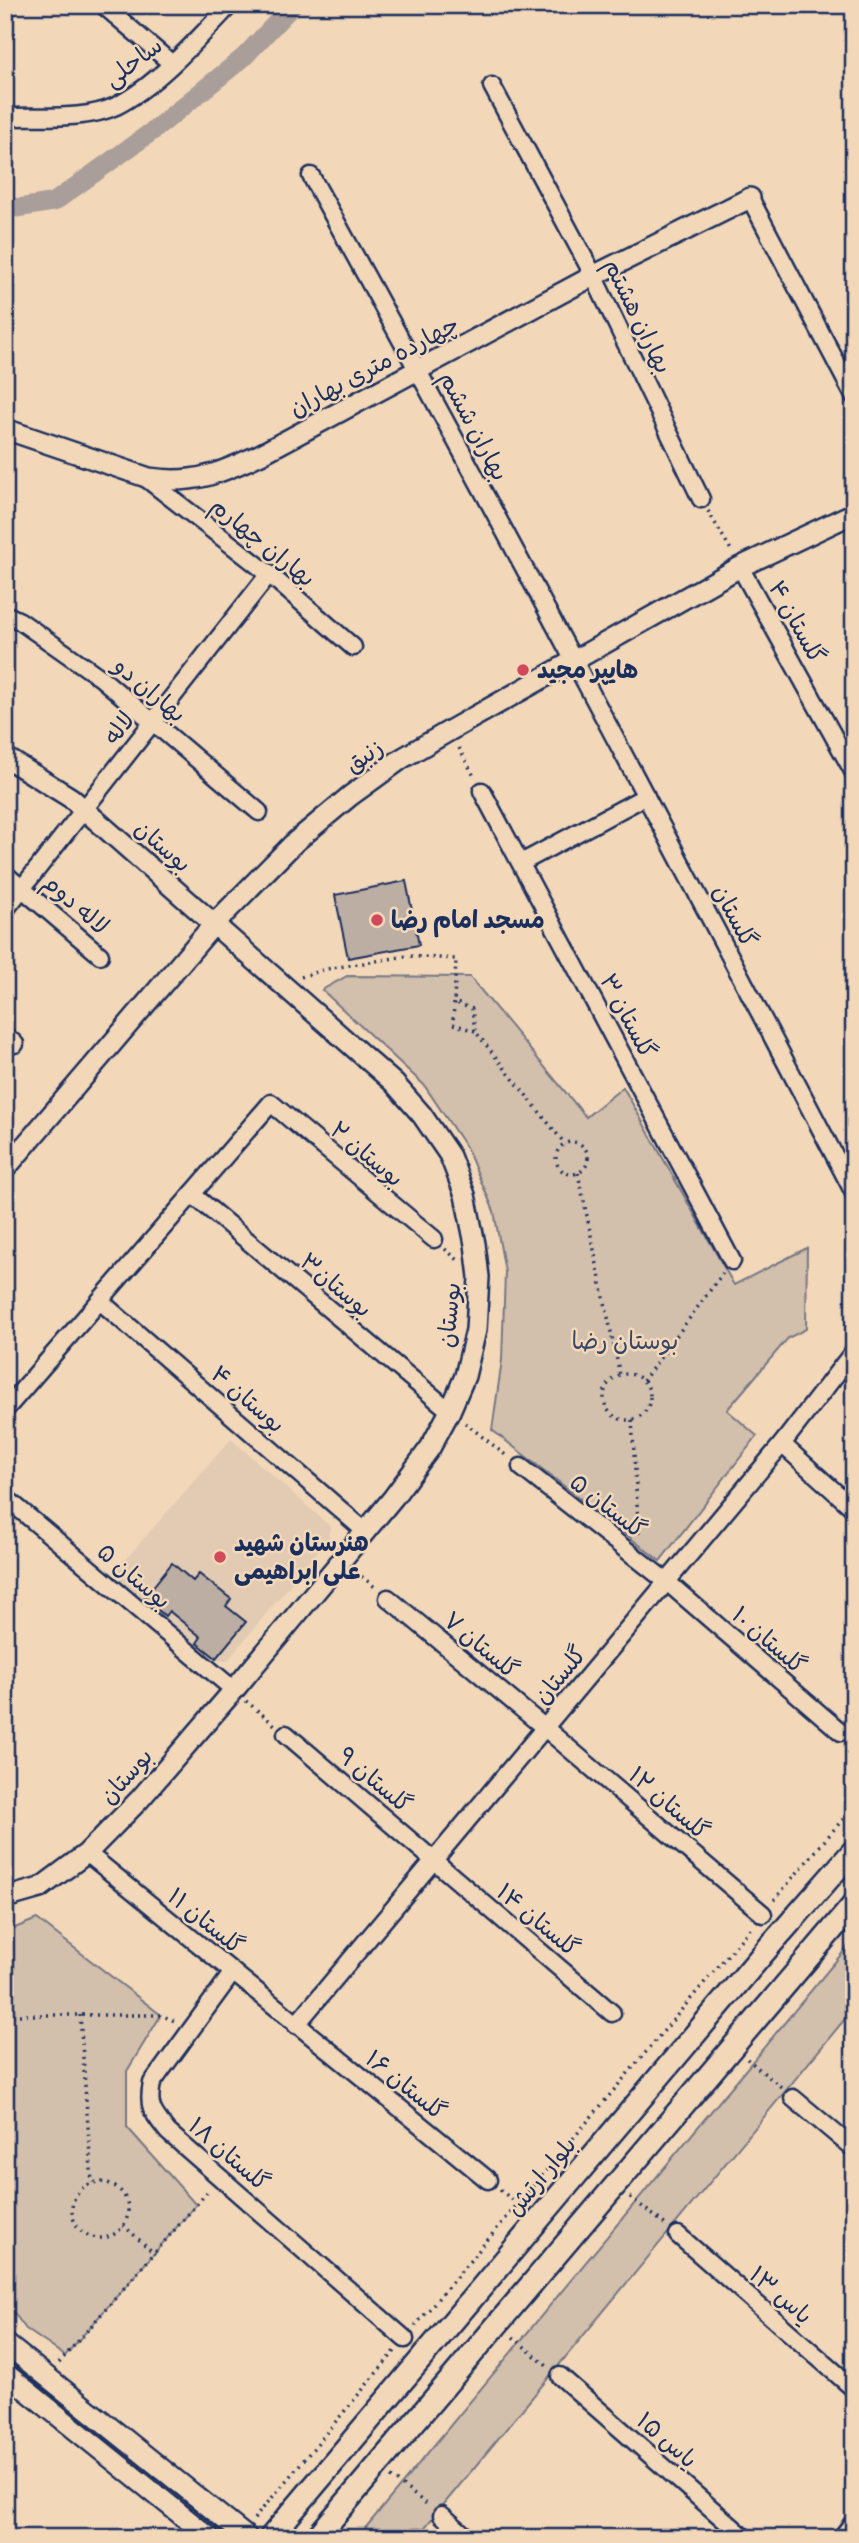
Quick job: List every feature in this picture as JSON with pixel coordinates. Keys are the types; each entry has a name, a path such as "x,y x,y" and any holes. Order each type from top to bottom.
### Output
{"main road":[{"name":"بلوار ارتش","path":"258,2534 854,1850"},
{"path":"316,2538 854,1904"},
{"path":"785,1928 813,1951"}],"street":[{"path":"103,5 171,63"},
{"name":"ساحلی","path":"5,111 13,117 79,115 115,106 148,84 230,5"},
{"name":"بهاران هشتم","path":"492,86 593,276 702,499"},
{"name":"بهاران ششم","path":"311,176 418,370 573,663"},
{"path":"750,198 854,396"},
{"name":"چهارده متری بهاران","path":"5,429 142,476 167,481 206,477 230,468 593,276 750,198"},
{"name":"بهاران چهارم","path":"142,476 269,574 353,647"},
{"name":"زنبق","path":"5,1169 214,924 295,842 340,804 401,759 449,731 740,567 854,513"},
{"name":"گلستان ۴","path":"740,567 854,773"},
{"name":"لاله","path":"5,910 269,574"},
{"name":"بهاران دو","path":"5,614 20,621 101,678 259,811"},
{"name":"گلستان","path":"573,663 646,796 854,1193"},
{"name":"بوستان","path":"5,757 71,798 394,1083 437,1135 465,1195 475,1244 478,1310 474,1343 465,1376 450,1411 430,1448 365,1531 140,1799 87,1853 40,1888 5,1898"},
{"name":"گلستان ۳","path":"482,792 732,1261"},
{"path":"521,863 646,796"},
{"name":"لاله دوم","path":"5,874 100,955"},
{"name":"بوستان ۲","path":"192,1194 271,1103 433,1239"},
{"path":"5,1410 192,1194"},
{"name":"بوستان۳","path":"192,1194 450,1411"},
{"name":"بوستان ۴","path":"100,1301 365,1531"},
{"name":"گلستان","path":"296,2025 782,1444 854,1350"},
{"path":"782,1444 854,1508"},
{"name":"گلستان ۵","path":"521,1467 667,1581"},
{"name":"بوستان ۵","path":"5,1497 234,1690"},
{"name":"گلستان ۱۰","path":"667,1581 841,1732"},
{"name":"گلستان ۷","path":"388,1598 545,1728"},
{"name":"گلستان ۱۲","path":"545,1728 763,1914"},
{"name":"گلستان ۹","path":"286,1734 434,1861"},
{"name":"گلستان ۱۱","path":"87,1853 296,2025"},
{"name":"گلستان ۱۴","path":"434,1861 612,2013"},
{"name":"گلستان ۱۸","path":"233,1972 152,2083 148,2100 151,2111 168,2132 405,2339"},
{"name":"گلستان ۱۶","path":"296,2025 488,2180"},
{"path":"793,2098 854,2149"},
{"name":"یاس ۱۳","path":"678,2235 854,2389"},
{"path":"5,2343 45,2377 258,2534"},
{"path":"5,2373 210,2538"},
{"name":"یاس ۱۵","path":"560,2376 745,2538"},
{"path":"442,2515 468,2538"},
{"path":"843,2538 854,2524"}],"path":[{"path":"702,499 740,567"},
{"path":"449,731 482,792"},
{"path":"281,983 326,969 407,956 456,959 453,1024 475,1031"},
{"path":"454,1003 472,1009 475,1031 565,1144"},
{"path":"575,1143 586,1152 587,1162 578,1173 567,1174 558,1167 557,1152 565,1144 575,1143"},
{"path":"578,1173 621,1376"},
{"path":"643,1381 732,1261"},
{"path":"628,1374 643,1381 649,1393 648,1407 632,1420 611,1414 604,1400 608,1385 621,1376 628,1374"},
{"path":"450,1411 521,1467"},
{"path":"632,1420 640,1560"},
{"path":"341,1559 388,1598"},
{"path":"234,1690 286,1734"},
{"path":"258,2534 254,2517 854,1805"},
{"path":"5,2015 161,2015 191,2028"},
{"path":"80,2015 92,2183"},
{"path":"732,2046 793,2098"},
{"path":"45,2377 155,2254 220,2176"},
{"path":"488,2180 518,2204"},
{"path":"92,2183 111,2184 119,2190 127,2207 124,2225 117,2232 99,2238 89,2236 76,2225 72,2209 78,2193 92,2183"},
{"path":"615,2185 678,2235"},
{"path":"124,2225 155,2254"},
{"path":"498,2325 560,2376"},
{"path":"378,2467 442,2515"}],"shaded area":[{"name":"هنرستان شهید علی ابراهیمی","path":"231,1439 331,1527 329,1538 227,1661 206,1660 111,1576"}],"green space":[{"name":"بوستان رضا","path":"347,976 470,977 586,1117 623,1087 734,1285 807,1248 806,1329 788,1338 727,1410 757,1436 660,1561 492,1430 502,1360 505,1272 494,1211 467,1149 424,1085 322,990"},
{"path":"37,1919 161,2015 127,2071 127,2127 196,2205 65,2356 26,2329 5,2301 5,1932"},
{"path":"854,1939 854,2008 416,2538 357,2538"}],"building":[{"name":"مسجد امام رضا","path":"406,881 419,945 348,958 335,895"},
{"path":"172,1563 193,1581 199,1574 231,1599 226,1606 246,1622 216,1658 197,1643 201,1637 169,1611 165,1616 144,1598"}],"waterway":[{"path":"5,205 18,208 54,202 154,130 244,57 293,5"}],"place":[{"name":"هایپر مجید","path":"523,670"},
{"name":"مسجد امام رضا","path":"377,920"},
{"name":"هنرستان شهید علی ابراهیمی","path":"220,1557"}]}
